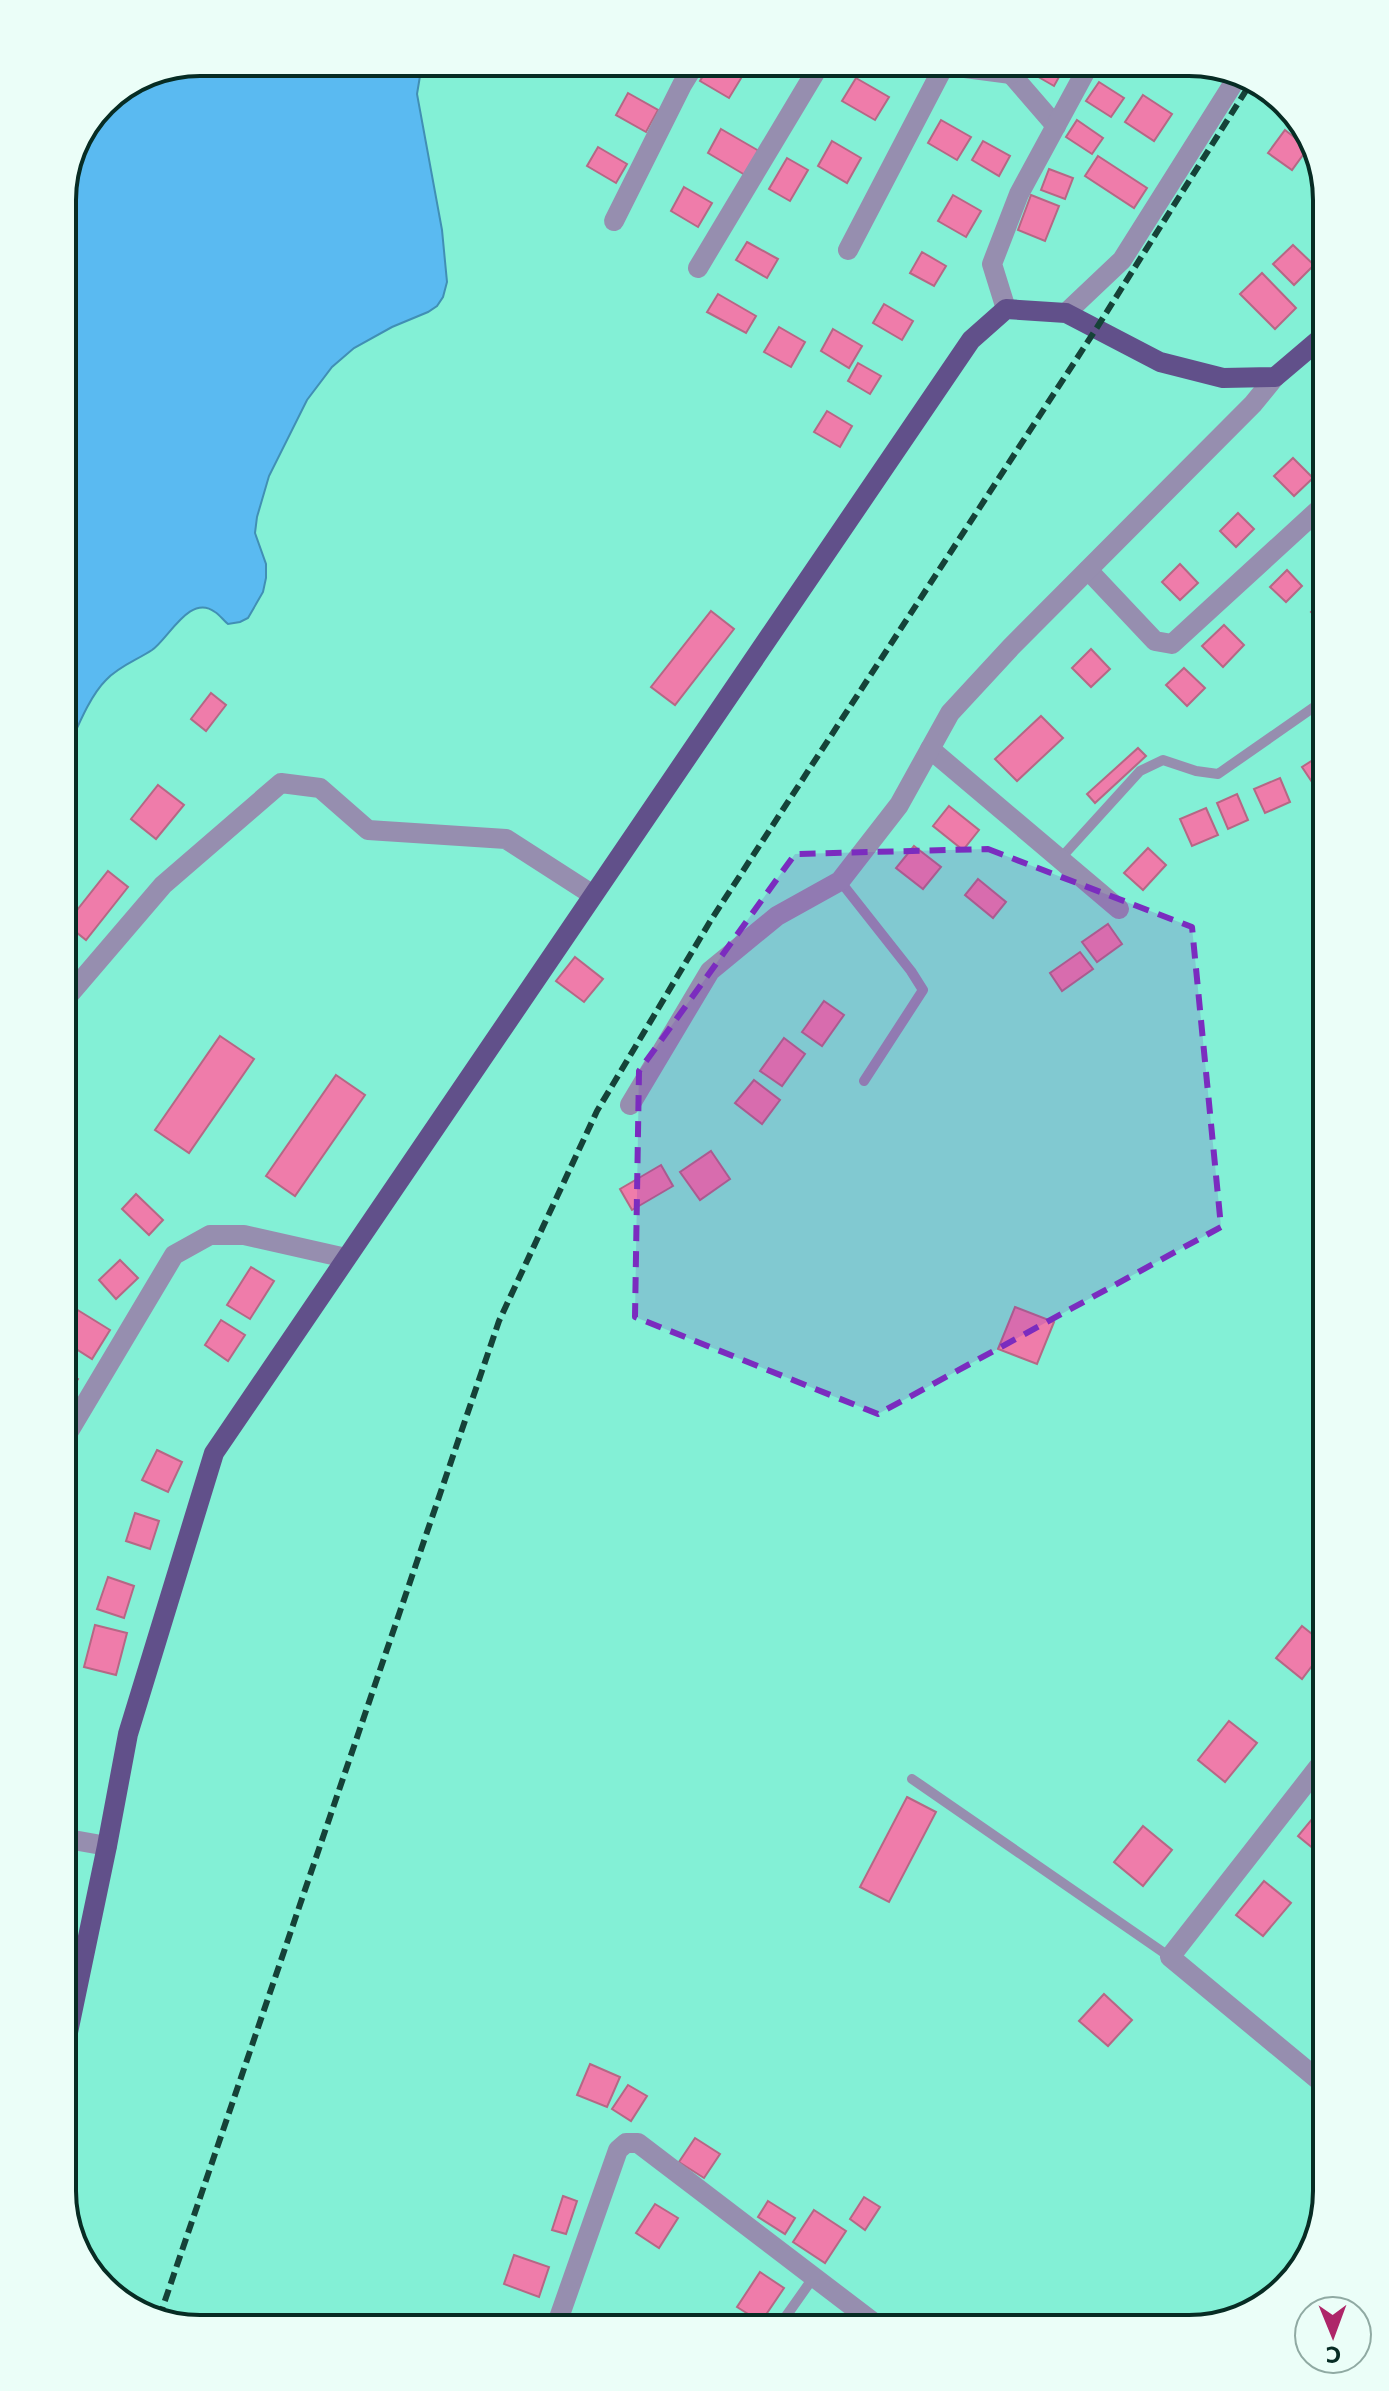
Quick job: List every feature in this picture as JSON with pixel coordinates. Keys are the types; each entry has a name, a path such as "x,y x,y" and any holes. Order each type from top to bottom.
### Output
{"main road":[{"path":"76,1982 107,1846 128,1734 214,1453 971,340 1006,309 1066,313 1160,362 1223,378 1275,377 1313,345"}],"street":[{"path":"614,221 688,76"},
{"path":"698,268 813,76"},
{"path":"848,250 938,76"},
{"path":"1017,76 1056,126"},
{"path":"1006,309 992,264 1019,194 1083,76"},
{"path":"1066,313 1122,260 1233,84"},
{"path":"630,1105 710,971 777,916 840,881 899,805 950,713 1011,647 1253,404 1275,377"},
{"path":"1088,570 1155,641 1172,644 1313,515"},
{"path":"930,749 1119,909"},
{"path":"76,987 163,885 281,783 320,788 368,830 506,839 593,895"},
{"path":"76,1420 174,1255 210,1235 244,1235 346,1258"},
{"path":"1313,1774 1170,1957 1313,2075"},
{"path":"76,1840 107,1846"},
{"path":"560,2315 618,2150 626,2143 638,2143 863,2315"}],"lane":[{"path":"1060,859 1140,771 1163,760 1196,771 1218,774 1313,708"},
{"path":"840,881 923,990 864,1081"},
{"path":"912,1779 1170,1957"},
{"path":"787,2315 813,2278"}],"highlighted area":[{"path":"988,849 1192,927 1221,1227 878,1414 635,1317 639,1071 795,854"}],"water":[{"path":"420,76 417,94 442,230 447,282 443,297 428,312 354,348 332,367 307,400 269,476 257,517 255,533 266,564 266,578 263,592 248,618 228,624 217,613 197,608 180,619 152,650 106,680 76,731 76,192 80,168 89,145 102,124 118,107 138,93 176,78"}],"building":[{"path":"703,76 742,76 729,98 700,81"},
{"path":"1037,76 1060,76 1054,86"},
{"path":"856,78 889,97 875,120 842,101"},
{"path":"1099,82 1124,98 1111,117 1086,101"},
{"path":"628,93 658,110 646,132 616,115"},
{"path":"1143,95 1172,114 1154,141 1125,122"},
{"path":"941,120 971,137 957,160 928,143"},
{"path":"1077,120 1103,138 1092,154 1066,137"},
{"path":"721,129 759,151 745,175 708,153"},
{"path":"1285,130 1297,139 1304,154 1292,170 1268,153"},
{"path":"832,141 861,158 847,183 818,166"},
{"path":"983,141 1010,156 999,176 972,160"},
{"path":"598,147 627,164 616,183 587,166"},
{"path":"1098,156 1147,188 1134,208 1085,176"},
{"path":"787,158 808,170 790,201 769,189"},
{"path":"1049,169 1073,178 1065,199 1041,190"},
{"path":"684,187 712,203 698,227 671,211"},
{"path":"953,195 981,211 966,237 938,221"},
{"path":"1031,195 1059,206 1045,241 1018,230"},
{"path":"747,242 778,259 767,278 736,260"},
{"path":"1293,245 1313,266 1294,285 1273,264"},
{"path":"922,252 946,266 934,286 910,273"},
{"path":"1262,273 1296,308 1275,329 1240,294"},
{"path":"718,294 756,316 746,333 707,312"},
{"path":"884,304 913,321 902,340 873,323"},
{"path":"779,327 805,342 791,367 764,352"},
{"path":"833,329 862,346 849,368 821,351"},
{"path":"858,363 881,376 870,394 848,381"},
{"path":"827,411 852,426 840,447 814,432"},
{"path":"1293,458 1313,478 1294,496 1274,476"},
{"path":"1238,513 1254,529 1236,547 1220,531"},
{"path":"1180,564 1198,583 1180,600 1162,582"},
{"path":"1287,570 1302,586 1286,602 1270,587"},
{"path":"711,611 734,629 675,705 651,687"},
{"path":"1224,625 1244,645 1223,667 1202,646"},
{"path":"1091,649 1110,669 1091,687 1072,668"},
{"path":"1184,668 1205,688 1187,706 1166,685"},
{"path":"211,693 226,705 206,731 191,719"},
{"path":"1041,716 1063,738 1017,781 995,759"},
{"path":"1138,748 1146,756 1095,803 1087,794"},
{"path":"1313,760 1313,784 1302,767"},
{"path":"1280,778 1290,802 1265,813 1254,789"},
{"path":"158,785 184,805 156,839 131,819"},
{"path":"1237,794 1248,820 1228,829 1217,803"},
{"path":"949,806 979,830 963,850 933,826"},
{"path":"1206,808 1218,835 1192,846 1180,819"},
{"path":"914,846 941,867 923,889 896,868"},
{"path":"1148,848 1166,865 1143,890 1124,873"},
{"path":"108,871 128,887 86,940 76,932 76,911"},
{"path":"978,879 1006,902 993,918 965,895"},
{"path":"1108,924 1122,944 1097,962 1082,942"},
{"path":"1080,952 1093,969 1062,991 1050,973"},
{"path":"575,957 603,979 584,1002 556,981"},
{"path":"824,1001 844,1015 822,1046 802,1032"},
{"path":"220,1036 254,1059 189,1153 155,1130"},
{"path":"784,1038 805,1054 782,1086 760,1071"},
{"path":"336,1075 365,1095 295,1196 266,1176"},
{"path":"754,1080 780,1100 762,1124 735,1103"},
{"path":"711,1151 730,1179 700,1200 680,1172"},
{"path":"661,1165 673,1186 632,1210 620,1189"},
{"path":"136,1194 163,1220 149,1235 122,1209"},
{"path":"120,1260 138,1278 116,1299 99,1280"},
{"path":"251,1267 274,1281 250,1319 227,1305"},
{"path":"1015,1307 1054,1322 1037,1364 998,1349"},
{"path":"76,1309 110,1330 92,1359 76,1349"},
{"path":"221,1320 245,1335 228,1361 205,1345"},
{"path":"157,1450 182,1462 168,1492 142,1480"},
{"path":"135,1513 159,1521 150,1549 126,1541"},
{"path":"108,1577 134,1586 124,1618 97,1609"},
{"path":"95,1625 127,1633 116,1675 84,1667"},
{"path":"1302,1626 1313,1635 1313,1664 1302,1679 1276,1658"},
{"path":"1229,1721 1257,1743 1225,1782 1198,1760"},
{"path":"907,1797 936,1812 889,1902 860,1887"},
{"path":"1313,1818 1313,1848 1298,1836"},
{"path":"1143,1826 1172,1850 1143,1886 1114,1862"},
{"path":"1264,1881 1291,1903 1263,1936 1236,1915"},
{"path":"1104,1994 1132,2020 1108,2046 1079,2021"},
{"path":"590,2064 620,2077 607,2107 577,2095"},
{"path":"628,2085 647,2096 631,2121 612,2109"},
{"path":"695,2138 720,2154 704,2178 679,2162"},
{"path":"563,2196 577,2201 566,2234 552,2230"},
{"path":"864,2197 880,2207 865,2230 850,2219"},
{"path":"768,2201 795,2218 785,2234 758,2217"},
{"path":"655,2204 678,2218 659,2248 636,2233"},
{"path":"814,2210 846,2231 825,2263 793,2242"},
{"path":"514,2255 549,2267 539,2297 504,2284"},
{"path":"760,2272 784,2288 766,2315 750,2315 737,2307"}],"railway":[{"path":"162,2309 499,1321 597,1111 711,920 1096,329 1246,90"}]}
